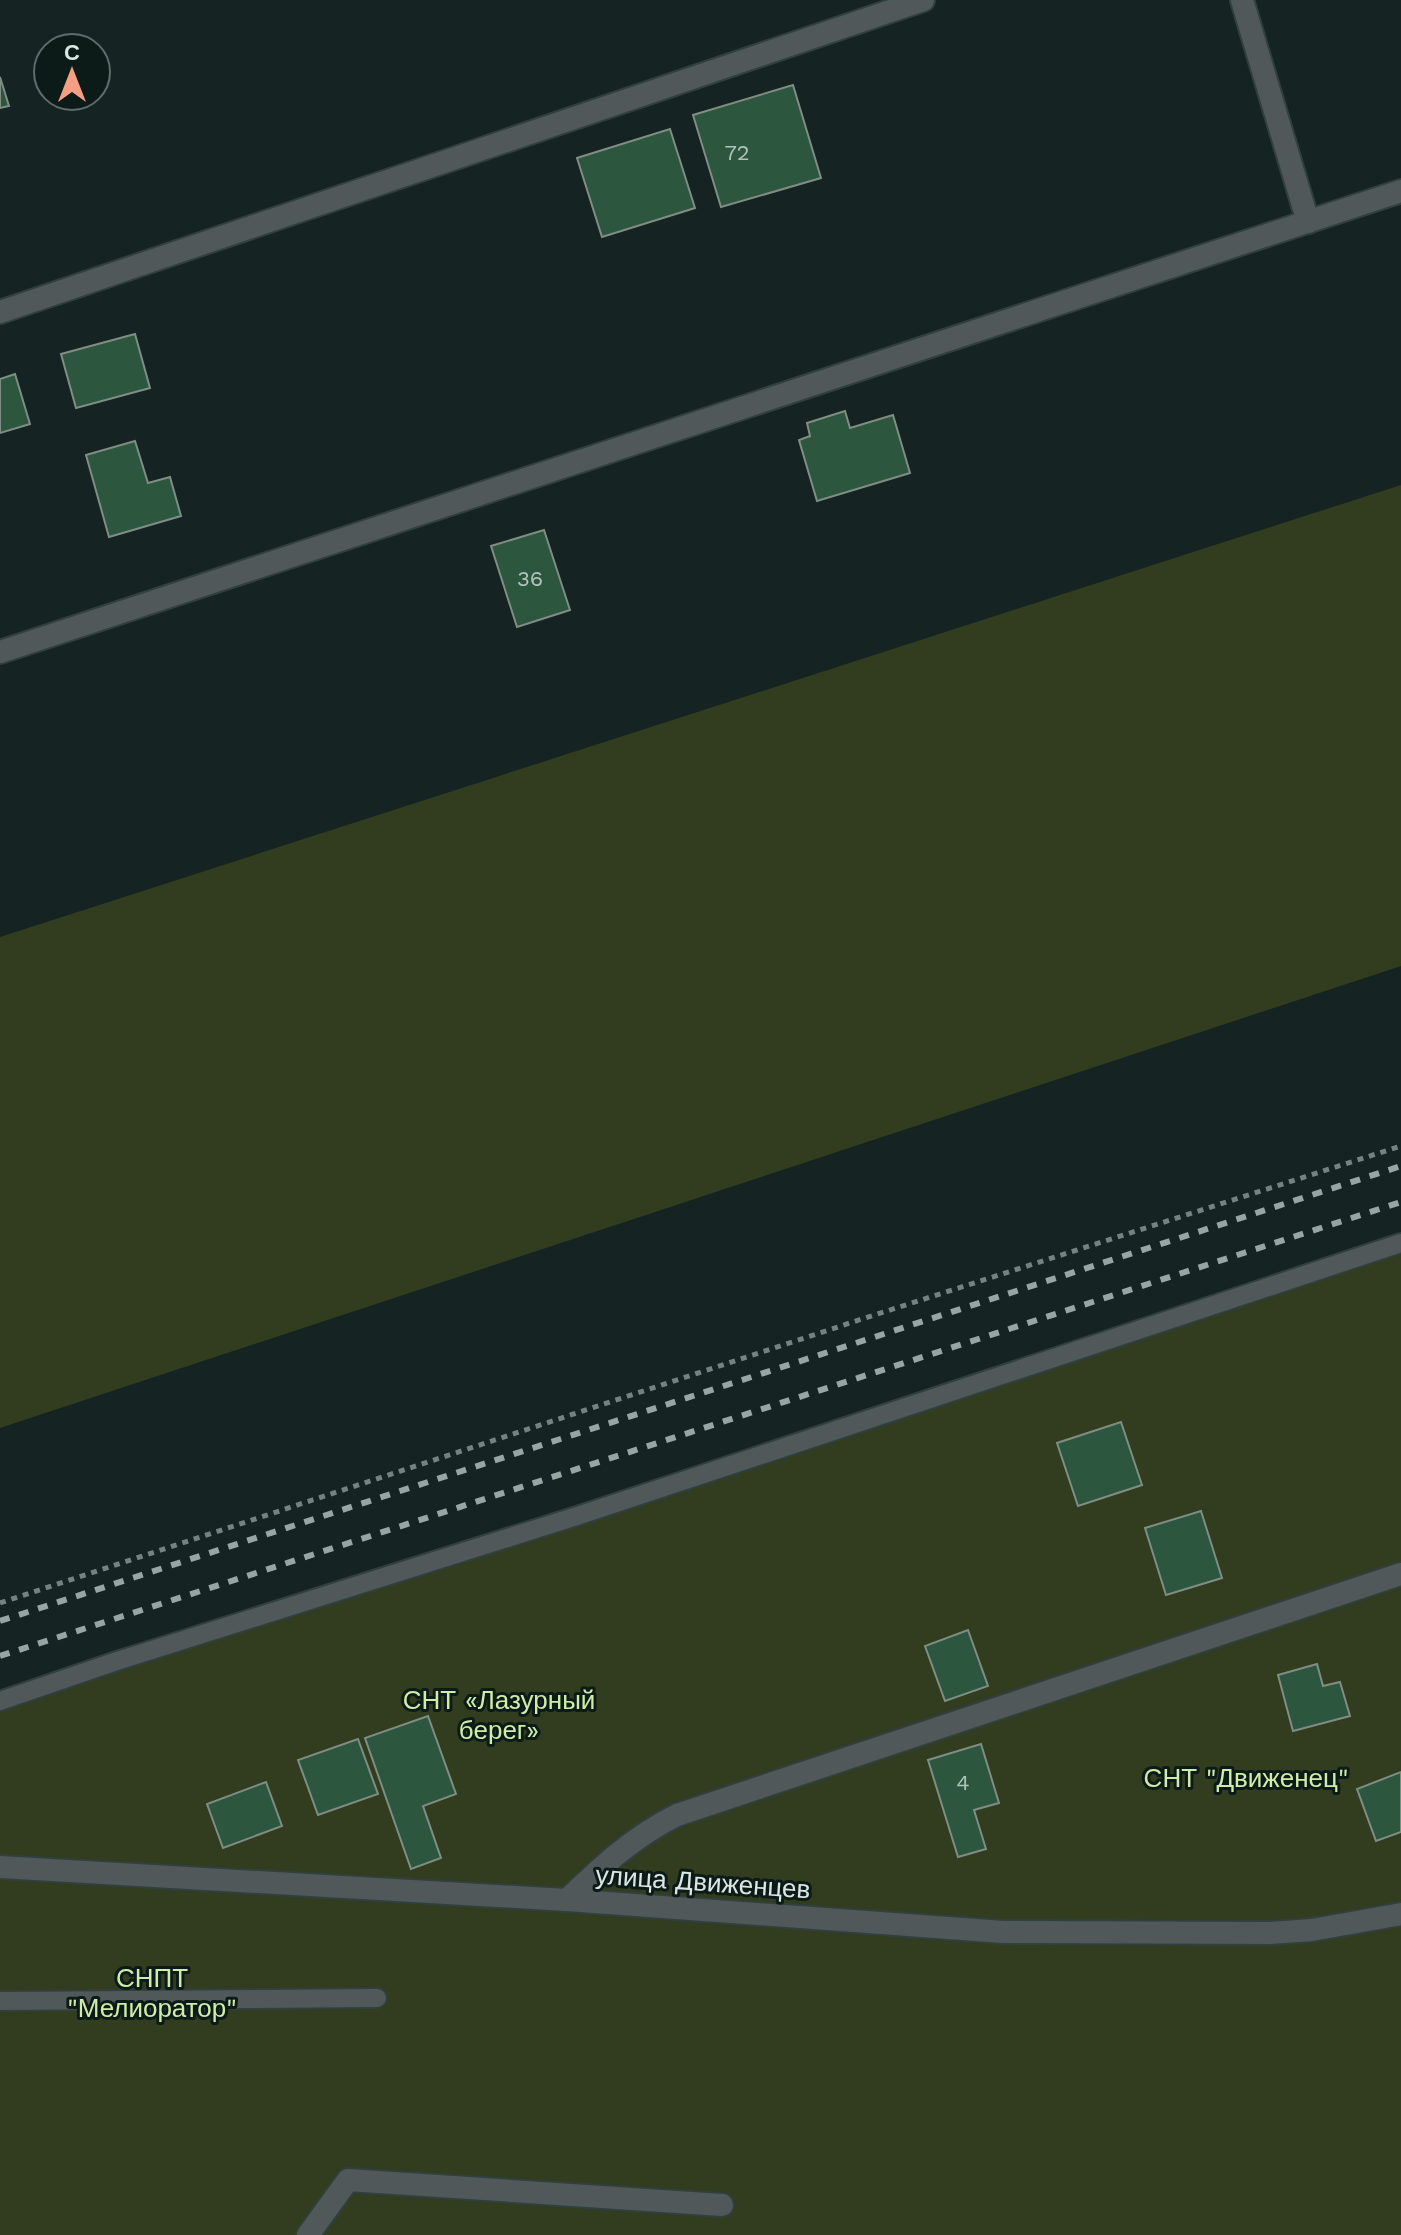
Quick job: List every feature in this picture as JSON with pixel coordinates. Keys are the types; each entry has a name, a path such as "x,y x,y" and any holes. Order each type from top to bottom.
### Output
{"street":[{"path":"0,312 923,0"},
{"path":"1242,0 1308,222"},
{"path":"0,652 1401,191"},
{"path":"567,1900 620,1849 677,1815 1401,1574"},
{"name":"улица Движенцев","path":"0,1867 567,1900 1003,1932 1270,1933 1312,1930 1401,1914"},
{"path":"308,2235 348,2180 722,2205"}],"lane":[{"path":"0,1701 577,1516 1401,1243"},
{"path":"0,2001 377,1998"}],"path":[{"path":"0,1603 847,1324 1401,1146"}],"green space":[{"path":"1401,485 1401,966 0,1428 0,937"},
{"path":"1401,1248 1401,2235 0,2235 0,1711"}],"building":[{"path":"0,77 9,106 0,108"},
{"path":"793,85 821,178 721,207 693,115"},
{"path":"670,129 695,208 602,237 577,158"},
{"path":"135,334 150,388 76,408 61,354"},
{"path":"15,374 30,424 0,433 0,379"},
{"path":"845,411 850,428 893,415 910,473 817,501 799,440 810,436 807,423"},
{"path":"135,441 148,483 170,477 181,516 109,537 86,455"},
{"path":"544,530 570,610 517,627 491,546"},
{"path":"1121,1422 1142,1485 1078,1506 1057,1443"},
{"path":"1201,1511 1222,1578 1166,1595 1145,1528"},
{"path":"968,1630 988,1686 945,1701 925,1646"},
{"path":"1317,1664 1323,1686 1340,1682 1350,1716 1293,1731 1278,1675"},
{"path":"428,1716 456,1794 423,1806 441,1858 411,1869 365,1738"},
{"path":"358,1739 378,1794 318,1815 298,1760"},
{"path":"981,1744 999,1803 974,1810 986,1849 958,1857 928,1760"},
{"path":"1401,1772 1401,1832 1376,1841 1357,1789"},
{"path":"266,1782 282,1826 223,1848 207,1804"}],"railway":[{"path":"0,1621 1401,1166"},
{"path":"0,1656 1401,1202"}],"park label":[{"name":"СНТ «Лазурный берег»","path":"499,1715"},
{"name":"СНТ \"Движенец\"","path":"1246,1778"},
{"name":"СНПТ \"Мелиоратор\"","path":"152,1993"}]}
